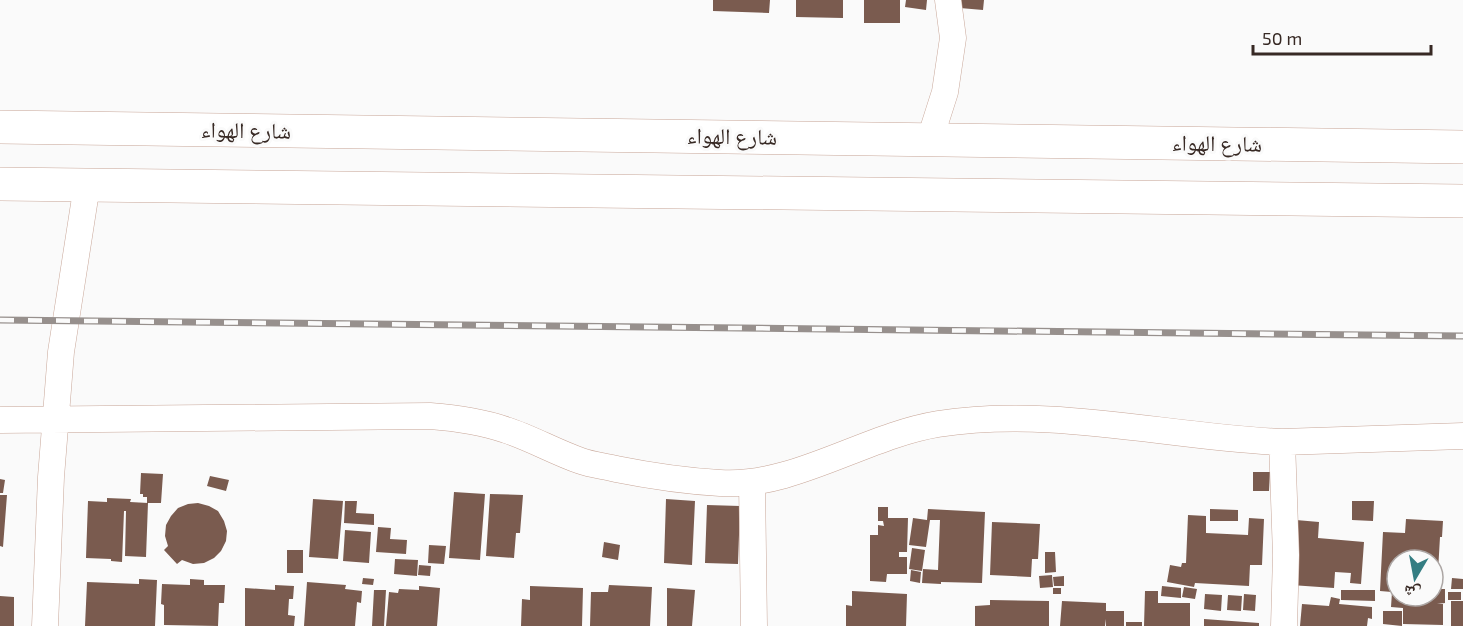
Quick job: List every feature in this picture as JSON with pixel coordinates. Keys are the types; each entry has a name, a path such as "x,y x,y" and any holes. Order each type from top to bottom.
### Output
{"highway":[{"name":"شارع الهواء","path":"0,127 1463,147"},
{"path":"0,184 1463,201"}],"street":[{"path":"930,139 945,92 953,38 948,0"},
{"path":"45,626 51,477 64,332 87,186"},
{"path":"0,420 430,416 469,419 507,430 584,462 656,477 722,483 752,483 785,474 888,437 937,424 990,420 1120,424 1281,442 1463,436"},
{"path":"1281,442 1286,555 1284,626"},
{"path":"752,483 754,626"}],"building":[{"path":"713,0 770,0 769,13 713,11"},
{"path":"796,0 843,0 843,18 796,17"},
{"path":"864,0 900,0 900,23 864,23"},
{"path":"906,0 927,0 926,10 905,7"},
{"path":"960,0 984,0 983,10 960,8"},
{"path":"1253,472 1270,472 1269,491 1253,491"},
{"path":"141,473 163,474 161,503 147,503 147,497 140,494"},
{"path":"210,476 229,480 226,491 207,486"},
{"path":"0,479 5,480 3,493 0,493"},
{"path":"454,492 485,494 480,560 449,558"},
{"path":"490,494 523,495 520,533 516,533 514,558 486,556"},
{"path":"0,495 7,495 3,547 0,546"},
{"path":"107,498 131,499 130,502 148,503 146,557 125,556 126,511 124,511 122,562 86,558 88,501 107,502"},
{"path":"313,499 343,501 338,559 309,557"},
{"path":"666,499 695,501 692,565 664,563"},
{"path":"345,501 357,501 356,513 374,514 374,525 344,523"},
{"path":"1352,501 1374,501 1373,521 1352,520"},
{"path":"198,503 218,511 227,531 226,541 214,558 204,563 193,564 182,560 177,564 164,550 168,546 165,536 166,525 178,508"},
{"path":"707,505 740,506 738,564 705,563"},
{"path":"878,507 888,507 888,518 908,518 907,552 899,552 899,557 907,557 907,574 887,574 886,582 870,581 870,535 878,535 878,525 884,526 883,521 878,521"},
{"path":"928,509 985,512 982,583 922,583 923,569 938,570 940,520 930,520 926,547 909,545 913,518 927,520"},
{"path":"1210,509 1238,510 1238,521 1210,521"},
{"path":"1188,515 1206,516 1206,533 1248,535 1249,518 1264,519 1262,565 1250,565 1249,586 1195,583 1194,587 1167,582 1170,565 1181,567 1182,563 1186,563"},
{"path":"1406,519 1443,521 1439,548 1385,548 1385,591 1380,591 1383,532 1405,533"},
{"path":"1296,520 1319,522 1318,538 1364,542 1361,584 1350,583 1351,573 1335,572 1334,588 1291,585"},
{"path":"992,522 1040,524 1038,559 1032,559 1031,577 990,575"},
{"path":"378,527 391,528 390,539 407,540 406,554 376,552"},
{"path":"345,530 371,532 369,563 343,561"},
{"path":"604,542 620,545 618,560 602,557"},
{"path":"429,545 446,546 444,564 428,563"},
{"path":"912,548 925,550 922,571 909,569"},
{"path":"287,550 303,550 303,573 287,573"},
{"path":"1045,552 1055,552 1056,572 1045,573"},
{"path":"395,559 418,560 417,576 394,574"},
{"path":"419,565 431,566 430,576 418,575"},
{"path":"911,570 921,572 920,583 910,581"},
{"path":"1052,575 1053,587 1040,588 1039,576"},
{"path":"1064,576 1064,586 1054,586 1053,577"},
{"path":"363,578 374,579 373,585 362,584"},
{"path":"1452,578 1463,579 1463,589 1451,589"},
{"path":"139,579 157,580 155,626 85,626 87,582 139,584"},
{"path":"190,579 204,580 204,585 225,585 224,603 219,603 218,626 164,625 164,605 161,604 162,584 190,585"},
{"path":"307,582 346,585 345,589 362,591 361,603 357,602 355,626 304,626"},
{"path":"275,585 294,586 293,599 289,599 288,615 295,616 294,626 245,626 245,588 275,590"},
{"path":"609,585 652,587 650,626 590,626 591,592 608,592"},
{"path":"419,586 440,588 437,626 386,626 389,592 398,593 399,589 419,590"},
{"path":"530,586 583,588 582,626 521,626 522,599 530,600"},
{"path":"1162,586 1181,588 1181,598 1161,596"},
{"path":"1184,587 1197,589 1195,599 1182,597"},
{"path":"667,588 695,590 692,626 667,626"},
{"path":"1053,588 1061,588 1061,594 1053,594"},
{"path":"374,590 386,590 384,626 372,626"},
{"path":"1341,590 1375,590 1375,601 1341,600"},
{"path":"852,591 907,594 906,626 846,626 846,605 852,606"},
{"path":"1145,591 1158,591 1158,603 1190,603 1190,626 1144,626"},
{"path":"1448,592 1461,592 1461,600 1448,600"},
{"path":"1205,594 1222,595 1221,611 1204,609"},
{"path":"1244,594 1256,595 1255,611 1243,610"},
{"path":"1228,595 1242,596 1241,611 1227,610"},
{"path":"0,596 14,597 14,626 0,626"},
{"path":"1331,597 1340,599 1339,604 1372,607 1372,619 1368,618 1367,626 1300,626 1302,604 1329,606"},
{"path":"990,600 1049,601 1049,626 975,626 975,606 990,605"},
{"path":"1062,601 1106,603 1106,611 1124,611 1124,626 1106,626 1105,619 1105,626 1060,626"},
{"path":"1451,601 1463,601 1463,626 1451,626"},
{"path":"1403,608 1443,608 1443,625 1403,624"},
{"path":"1383,611 1402,611 1402,626 1383,624"},
{"path":"1204,619 1259,623 1259,626 1204,626"},
{"path":"1126,622 1142,622 1142,626 1126,626"}],"railway":[{"path":"0,320 1463,336"}]}
